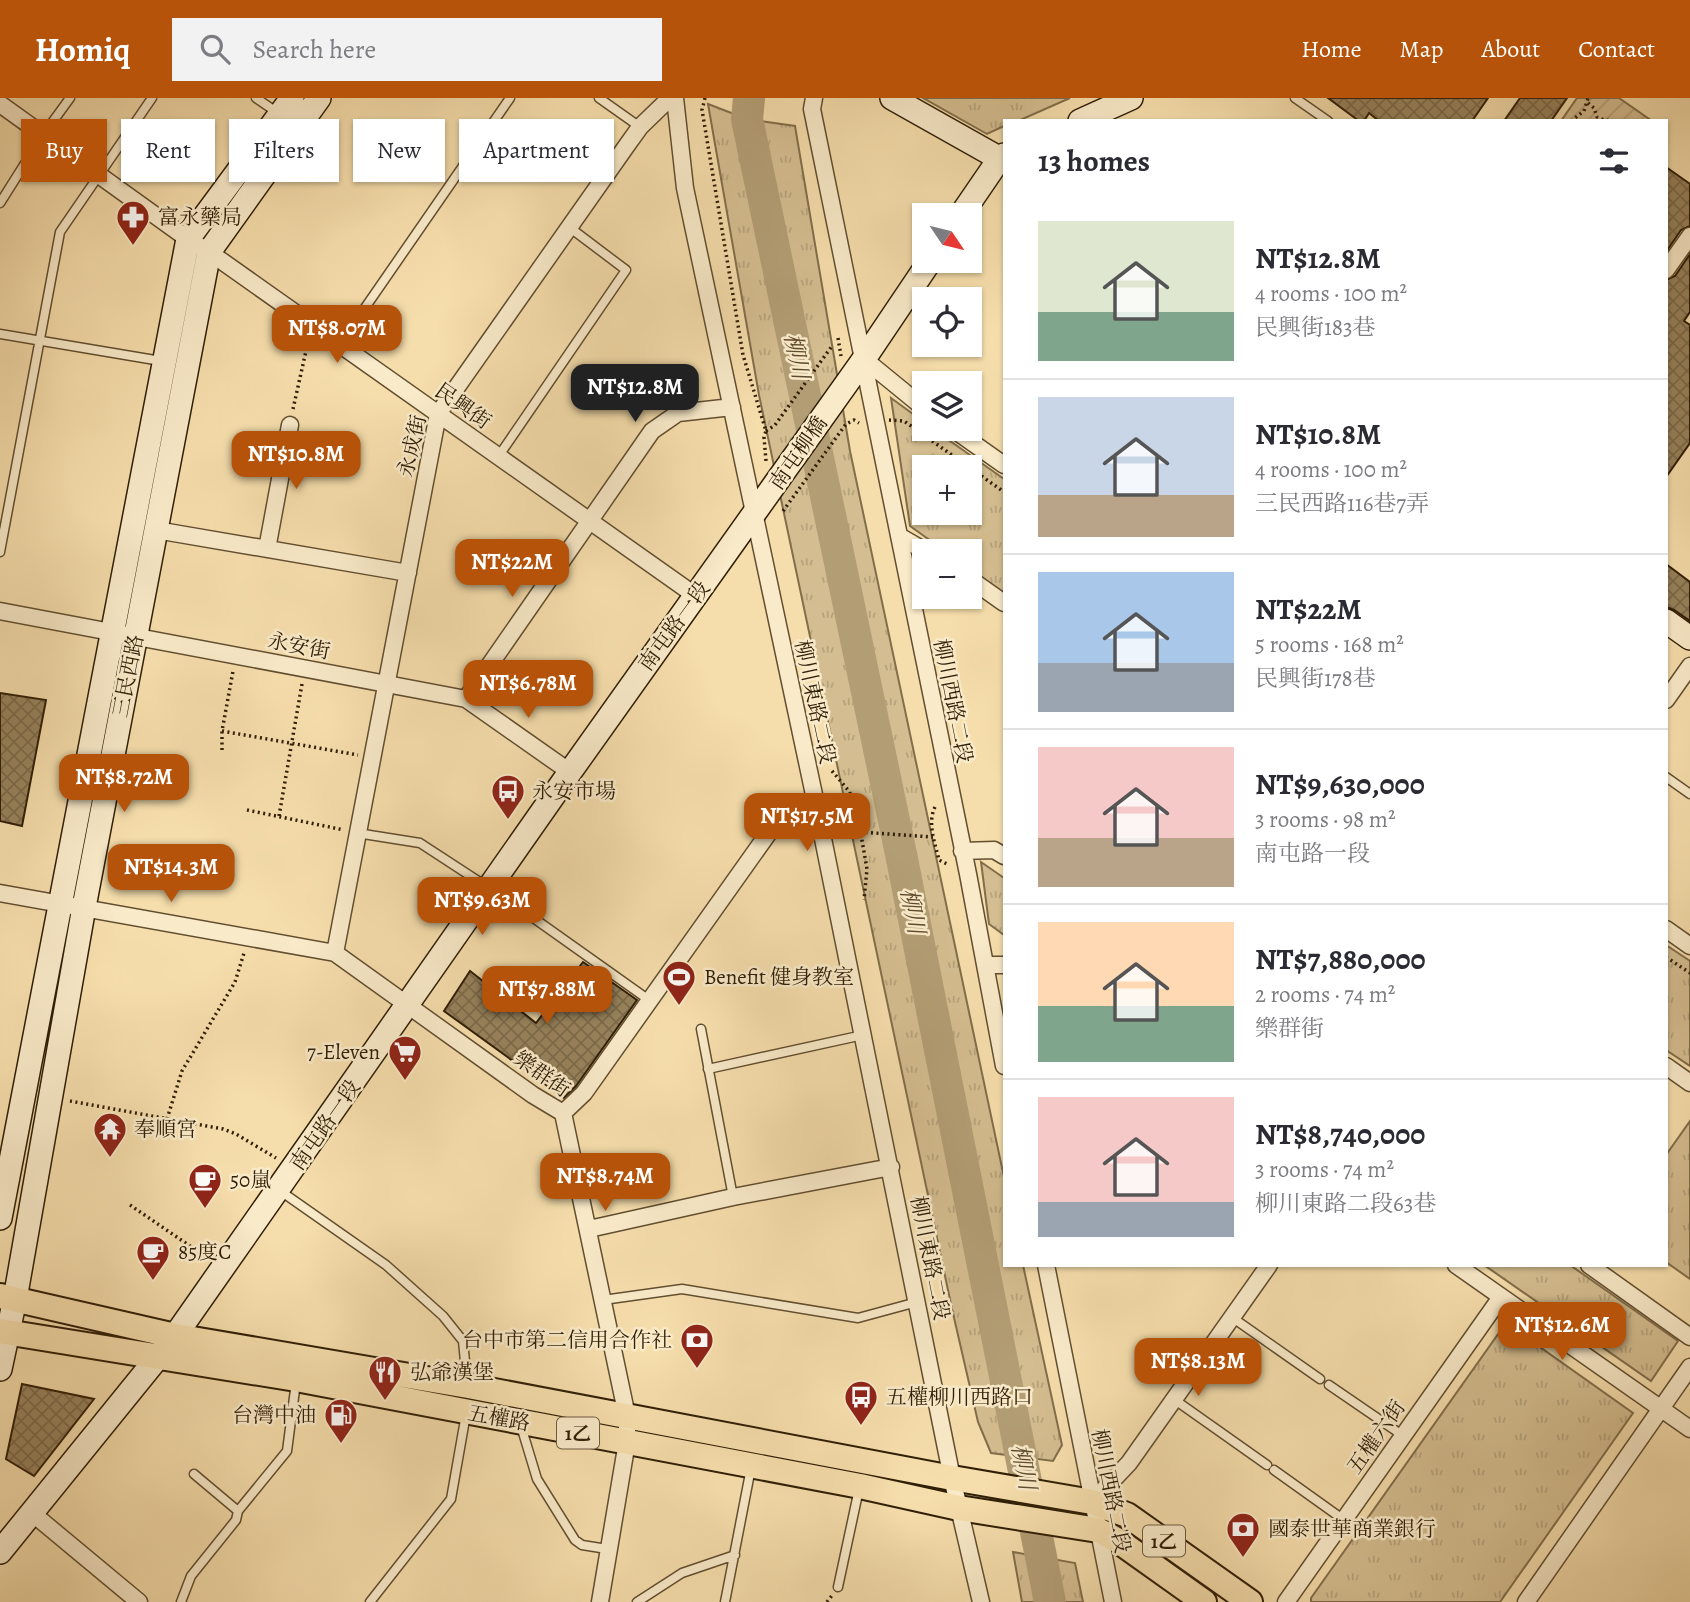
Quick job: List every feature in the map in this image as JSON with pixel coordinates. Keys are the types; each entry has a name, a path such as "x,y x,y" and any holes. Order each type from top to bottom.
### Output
{"main road":[{"name":"五權路","path":"7,1298 175,1336 468,1386 1081,1500"},
{"name":"五權路","path":"4,1332 296,1379 860,1486 959,1508 1086,1528"},
{"name":"1乙","path":"1081,1500 1127,1515 1250,1602"},
{"name":"1乙","path":"1086,1528 1117,1540 1204,1602"}],"street":[{"name":"三民西路","path":"0,1369 7,1298 50,1098 209,252 319,98"},
{"name":"永成街","path":"335,953 438,414 640,127 673,98"},
{"name":"柳川東路二段","path":"673,98 685,188 816,804 952,1478 981,1602"},
{"name":"柳川西路二段","path":"814,98 811,109 864,359 1003,1061"},
{"path":"892,98 1003,158 970,203"},
{"path":"1084,119 1131,98"},
{"name":"民興街","path":"0,104 21,119"},
{"name":"三民西路","path":"0,1218 10,1146 60,903 188,239 286,106"},
{"name":"民興街","path":"107,179 696,596"},
{"path":"1668,267 1690,236"},
{"path":"912,398 864,359 922,273"},
{"name":"南屯柳橋","path":"755,514 864,359"},
{"path":"466,699 652,431 678,413 732,407"},
{"path":"267,549 290,425"},
{"path":"970,441 1003,464"},
{"name":"南屯路一段","path":"0,1552 175,1336 570,772 755,514"},
{"path":"156,530 408,573"},
{"path":"899,536 912,544"},
{"path":"982,587 1003,602"},
{"name":"永安街","path":"0,611 466,699 570,772"},
{"path":"1668,622 1690,638"},
{"path":"1668,697 1690,666"},
{"path":"563,1113 584,1093 787,807 816,804"},
{"path":"962,851 994,850 1003,855"},
{"name":"樂群街","path":"0,892 335,953 533,1095 563,1113 627,1416 627,1441 600,1602"},
{"path":"1668,930 1690,946"},
{"path":"985,965 1003,965"},
{"path":"1668,1072 1690,1083"},
{"path":"589,1229 733,1197 891,1167"},
{"name":"柳川西路二段","path":"1046,1267 1086,1528 1113,1602"},
{"path":"1081,1500 1129,1463 1268,1267"},
{"path":"1459,1267 1690,1429"},
{"path":"1592,1267 1690,1337"},
{"name":"五權六街","path":"1286,1602 1501,1297"},
{"path":"1526,1602 1690,1367"},
{"path":"32,1513 139,1602"}],"lane":[{"path":"55,119 70,98"},
{"path":"107,164 152,98"},
{"path":"256,98 286,106"},
{"path":"340,344 510,98"},
{"path":"599,98 640,127"},
{"path":"1295,98 1325,119"},
{"path":"0,203 21,170"},
{"path":"0,552 60,232 94,182"},
{"path":"498,457 626,270 569,227"},
{"path":"0,334 164,362"},
{"path":"1668,778 1690,794"},
{"path":"357,833 420,843 649,1000"},
{"path":"701,1029 733,1197"},
{"path":"708,1069 863,1035"},
{"path":"279,1190 386,1265 443,1316 463,1341 468,1386"},
{"path":"603,1300 682,1289 858,1318 917,1302"},
{"path":"1233,1318 1320,1378"},
{"path":"180,1602 191,1576 236,1520 238,1511 287,1451 296,1379"},
{"path":"1329,1385 1402,1435"},
{"path":"1175,1400 1344,1520"},
{"path":"370,1602 451,1499 467,1412"},
{"path":"520,1422 527,1453 537,1479 575,1540 582,1545 607,1549"},
{"path":"724,1602 752,1465"},
{"path":"194,1474 238,1511"},
{"path":"838,1587 860,1486"},
{"path":"637,1602 682,1573 734,1555"}],"path":[{"path":"705,98 702,110 743,355 766,431 775,425 832,346"},
{"path":"1574,119 1584,111 1588,101 1597,117 1602,119"},
{"path":"290,425 312,324"},
{"path":"789,502 846,424 853,420 861,425"},
{"path":"904,421 1003,491"},
{"path":"222,750 222,732 236,655"},
{"path":"279,816 305,668"},
{"path":"222,732 373,758"},
{"path":"832,771 849,791 856,806 867,869 864,900"},
{"path":"935,807 930,815 933,837 939,860 947,864"},
{"path":"247,810 357,833"},
{"path":"860,832 933,837"},
{"path":"167,1119 181,1071 235,982 248,937"},
{"path":"1668,958 1690,973"},
{"path":"50,1098 236,1134 294,1169"},
{"path":"130,1205 223,1269"}],"green space":[{"path":"923,98 1070,98 1023,119 1003,119 1003,126 987,134"},
{"path":"1577,98 1619,98 1649,119 1562,119"},
{"path":"708,104 747,119 795,126 850,451 1003,1172 1003,1267 1023,1267 1062,1445 1053,1461 991,1453 978,1422 759,395"},
{"path":"891,398 912,413 912,441 950,441 970,455 912,455 912,525 982,525 982,464 1003,478 1003,593 982,578 982,539 928,539 910,526"},
{"path":"981,862 1003,877 1003,934 989,924"},
{"path":"1668,946 1690,961 1690,1066 1668,1051"},
{"path":"1690,1121 1690,1279 1668,1263 1668,1152"},
{"path":"1487,1267 1573,1267 1678,1341 1651,1381"},
{"path":"1506,1323 1633,1413 1500,1602 1311,1602 1311,1598"},
{"path":"1013,1552 1075,1563 1083,1602 1022,1602"}],"building":[{"path":"1328,98 1488,98 1473,119 1376,119 1369,113 1365,119 1356,119"},
{"path":"1520,98 1567,98 1552,119 1505,119"},
{"path":"1668,168 1690,184 1690,226 1681,230 1668,249"},
{"path":"1690,254 1690,312 1684,321 1690,325 1690,443 1668,474 1668,279 1675,276"},
{"path":"1668,566 1690,582 1690,621 1668,608"},
{"path":"0,693 46,700 22,826 0,821"},
{"path":"583,962 637,1000 576,1086 564,1098 444,1011 470,971 536,1023"},
{"path":"22,1384 94,1399 34,1476 6,1459"}],"waterway":[{"name":"柳川","path":"749,98 747,119 901,854 1050,1602"}],"place":[{"name":"富永藥局","path":"133,247"},
{"name":"永安市場","path":"508,821"},
{"name":"Benefit 健身教室","path":"679,1007"},
{"name":"7-Eleven","path":"405,1082"},
{"name":"奉順宮","path":"110,1159"},
{"name":"50嵐","path":"205,1210"},
{"name":"85度C","path":"153,1282"},
{"name":"台中市第二信用合作社","path":"697,1370"},
{"name":"弘爺漢堡","path":"385,1402"},
{"name":"五權柳川西路口","path":"861,1427"},
{"name":"台灣中油","path":"341,1445"},
{"name":"國泰世華商業銀行","path":"1243,1559"}]}
